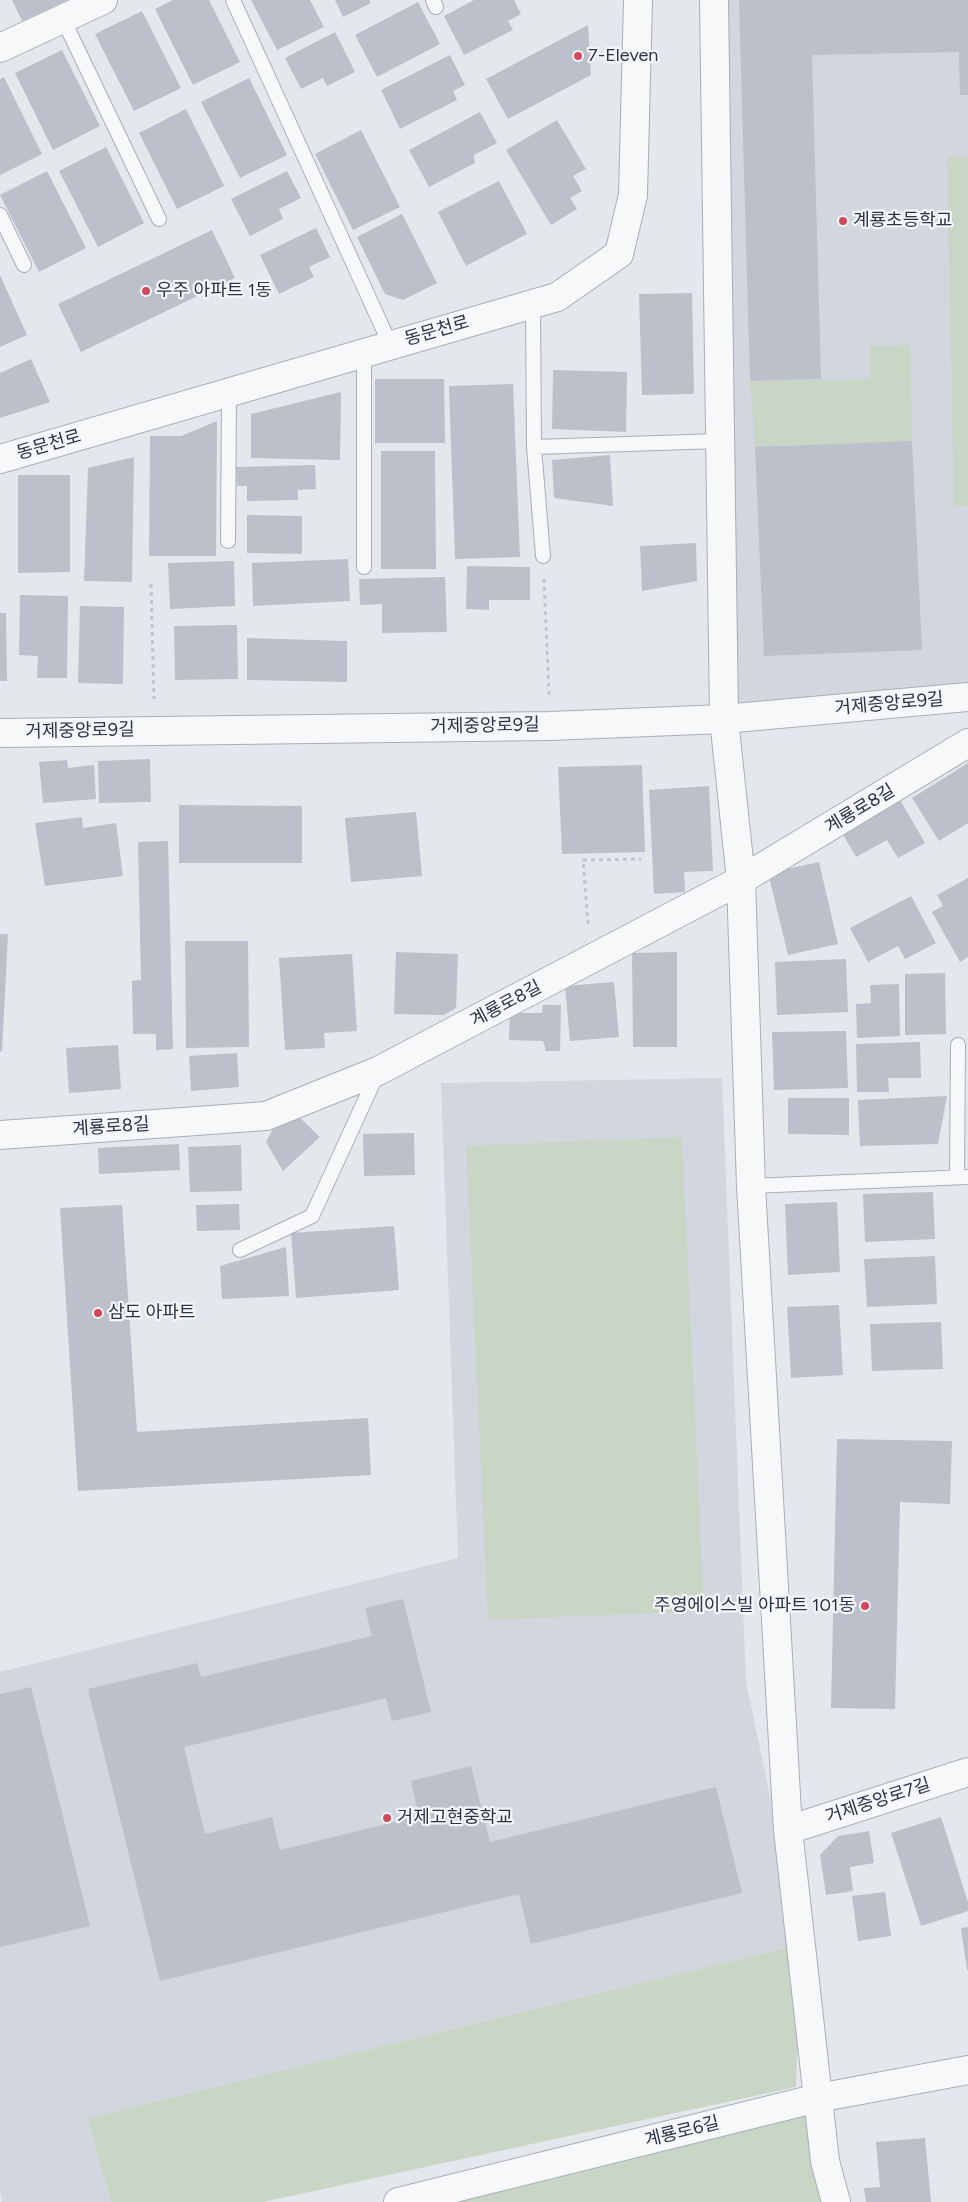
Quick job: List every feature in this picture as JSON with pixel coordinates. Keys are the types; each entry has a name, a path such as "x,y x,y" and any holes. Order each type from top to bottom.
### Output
{"street":[{"path":"0,48 104,0"},
{"name":"동문천로","path":"0,459 390,344 557,297 620,254 633,195 638,0"},
{"path":"714,0 724,719 741,880 751,1186 788,1830 825,2161 836,2202"},
{"name":"거제중앙로9길","path":"0,733 550,726 724,719 968,697"},
{"name":"계룡로8길","path":"0,1136 266,1116 378,1071 741,880 968,743"},
{"name":"거제중앙로7길","path":"788,1830 968,1772"},
{"name":"계룡로6길","path":"398,2202 425,2199 818,2098 968,2070"}],"lane":[{"path":"233,0 390,344"},
{"path":"63,19 160,219"},
{"path":"0,215 24,265"},
{"path":"533,304 534,448 543,556"},
{"path":"364,352 364,567"},
{"path":"228,541 229,393"},
{"path":"534,448 720,441"},
{"path":"751,1186 963,1177 958,1045"},
{"path":"240,1250 312,1216 378,1071"}],"path":[{"path":"543,556 550,726"},
{"path":"151,584 155,730"},
{"path":"590,960 583,860 640,859"}],"shaded area":[{"name":"계룡초등학교","path":"714,0 968,0 968,696 724,719"},
{"name":"거제고현중학교","path":"722,1078 746,1682 801,1944 89,2118 111,2202 2,2202 0,2192 0,1672 458,1558 441,1083"}],"green space":[{"path":"947,157 968,157 968,506 954,506"},
{"path":"910,345 912,441 755,447 750,381 870,379 870,346"},
{"path":"682,1137 704,1611 488,1620 466,1146"},
{"path":"801,1944 796,2087 263,2202 111,2202 88,2118"},
{"path":"818,2098 836,2202 426,2202"}],"building":[{"path":"12,0 67,0 22,21"},
{"path":"173,0 209,0 240,62 193,85 155,9"},
{"path":"251,0 310,0 324,27 277,50"},
{"path":"335,0 369,0 371,3 343,17"},
{"path":"474,0 514,0 521,14 508,21 513,30 464,55 444,16"},
{"path":"739,0 968,0 968,95 960,95 959,52 812,55 821,379 750,381"},
{"path":"418,2 440,44 377,77 355,35"},
{"path":"142,11 181,88 134,111 95,34"},
{"path":"588,25 591,75 508,119 486,79"},
{"path":"335,32 355,72 327,86 323,78 301,89 285,58"},
{"path":"62,50 100,126 53,150 15,73"},
{"path":"450,55 465,85 453,91 457,100 400,129 381,90"},
{"path":"4,77 42,154 0,175 0,79"},
{"path":"249,78 287,155 240,178 201,102"},
{"path":"186,109 224,186 177,209 139,133"},
{"path":"480,112 497,143 474,155 475,163 429,187 409,150"},
{"path":"557,120 586,169 573,176 582,191 570,198 577,209 551,225 506,150"},
{"path":"361,130 400,207 353,230 315,154"},
{"path":"106,147 144,223 98,247 59,171"},
{"path":"47,171 86,248 39,272 0,195"},
{"path":"287,171 301,198 279,209 283,219 250,236 231,199"},
{"path":"499,181 527,234 466,266 438,212"},
{"path":"402,214 437,283 403,300 385,294 357,237"},
{"path":"316,228 330,257 309,267 314,277 279,294 260,255"},
{"name":"우주 아파트 1동","path":"212,230 235,278 81,352 58,304"},
{"path":"0,275 27,335 0,347"},
{"path":"692,293 694,394 642,395 639,294"},
{"path":"31,359 50,402 0,418 0,373"},
{"path":"553,370 627,372 626,432 552,429"},
{"path":"375,379 444,379 445,443 375,443"},
{"path":"513,384 520,557 455,559 449,386"},
{"path":"341,392 340,460 251,458 251,414"},
{"path":"217,421 216,556 149,556 150,436 181,436"},
{"path":"912,441 922,650 764,656 755,447"},
{"path":"381,451 435,451 436,569 381,569"},
{"path":"610,455 613,506 554,498 552,460"},
{"path":"134,457 132,582 84,581 88,468"},
{"path":"315,465 316,489 298,490 298,500 247,501 247,486 237,486 236,467"},
{"path":"18,475 70,475 70,572 18,573"},
{"path":"247,515 302,516 302,554 247,553"},
{"path":"696,543 697,581 642,591 640,546"},
{"path":"348,559 350,601 253,606 252,563"},
{"path":"234,561 235,606 170,609 168,563"},
{"path":"467,566 530,567 530,600 489,600 489,610 466,609"},
{"path":"445,577 447,632 382,633 382,604 360,605 359,579"},
{"path":"20,595 68,596 67,678 37,678 38,656 19,655"},
{"path":"80,606 124,607 123,684 78,683"},
{"path":"0,613 6,613 7,681 0,681"},
{"path":"237,625 238,679 175,680 174,626"},
{"path":"247,638 347,641 347,682 247,680"},
{"path":"150,759 151,802 99,803 98,761"},
{"path":"67,760 68,768 94,765 96,799 43,803 39,762"},
{"path":"968,763 968,823 939,841 912,798"},
{"path":"642,765 645,852 562,854 558,767"},
{"path":"709,786 713,871 684,872 685,892 654,894 649,790"},
{"path":"899,798 925,843 898,858 887,840 856,857 841,831"},
{"path":"179,805 302,806 302,863 179,863"},
{"path":"416,812 422,876 351,882 345,818"},
{"path":"82,817 83,828 116,823 123,876 45,886 35,823"},
{"path":"168,841 173,1049 156,1050 156,1034 133,1034 132,981 141,980 138,842"},
{"path":"819,862 838,944 788,955 768,873"},
{"path":"968,878 968,957 960,962 932,912 943,906 937,895"},
{"path":"911,896 936,943 905,959 898,946 868,962 850,928"},
{"path":"0,934 8,934 2,1052 0,1051"},
{"path":"185,941 248,941 249,1047 186,1048"},
{"path":"396,952 458,954 456,1008 444,1015 394,1014"},
{"path":"677,952 677,1047 633,1047 632,953"},
{"path":"352,954 357,1031 324,1033 325,1048 285,1050 279,958"},
{"path":"846,959 848,1012 777,1015 775,962"},
{"path":"945,973 946,1034 905,1035 905,974"},
{"path":"614,982 619,1037 570,1041 565,986"},
{"path":"899,984 900,1036 857,1038 856,1004 871,1003 870,985"},
{"path":"543,1005 561,1005 560,1051 546,1051 543,1041 509,1040 510,1013 542,1013"},
{"path":"846,1031 848,1088 774,1090 772,1032"},
{"path":"920,1042 921,1078 888,1078 889,1092 857,1092 856,1044"},
{"path":"118,1045 121,1089 69,1093 66,1048"},
{"path":"237,1053 239,1087 191,1091 189,1056"},
{"path":"947,1096 938,1144 860,1146 858,1100"},
{"path":"788,1098 849,1098 849,1135 788,1134"},
{"path":"299,1117 320,1137 283,1171 266,1142 276,1123"},
{"path":"414,1133 415,1175 364,1176 363,1134"},
{"path":"179,1144 180,1170 99,1174 98,1148"},
{"path":"241,1145 242,1191 190,1192 188,1147"},
{"path":"933,1192 935,1239 865,1242 863,1194"},
{"path":"837,1202 840,1272 788,1275 785,1204"},
{"path":"239,1204 240,1230 197,1231 196,1205"},
{"name":"삼도 아파트","path":"122,1205 137,1432 368,1418 371,1475 78,1491 60,1208"},
{"path":"394,1226 399,1290 296,1298 291,1233"},
{"path":"286,1247 289,1296 222,1299 220,1266"},
{"path":"935,1256 937,1304 867,1307 864,1259"},
{"path":"839,1305 843,1375 791,1378 787,1307"},
{"path":"941,1322 943,1369 872,1371 870,1324"},
{"name":"주영에이스빌 아파트 101동","path":"837,1439 952,1441 950,1504 900,1502 895,1709 831,1708"},
{"path":"403,1599 431,1712 392,1721 386,1698 184,1747 205,1834 272,1817 280,1850 419,1816 411,1781 471,1766 490,1842 716,1787 742,1893 531,1944 519,1894 160,1981 88,1689 197,1663 201,1677 372,1636 365,1608"},
{"path":"31,1687 90,1926 0,1947 0,1694"},
{"path":"941,1817 968,1902 968,1911 921,1926 891,1833"},
{"path":"869,1831 874,1863 850,1867 853,1891 826,1895 820,1855 838,1836"},
{"path":"885,1892 891,1936 858,1941 852,1896"},
{"path":"968,1927 968,1970 967,1970 961,1928"},
{"path":"925,2138 931,2202 866,2202 864,2188 880,2187 876,2142"}],"place":[{"name":"7-Eleven","path":"578,56"},
{"name":"계룡초등학교","path":"843,221"},
{"name":"우주 아파트 1동","path":"146,291"},
{"name":"삼도 아파트","path":"98,1313"},
{"name":"주영에이스빌 아파트 101동","path":"865,1606"},
{"name":"거제고현중학교","path":"387,1818"}]}
